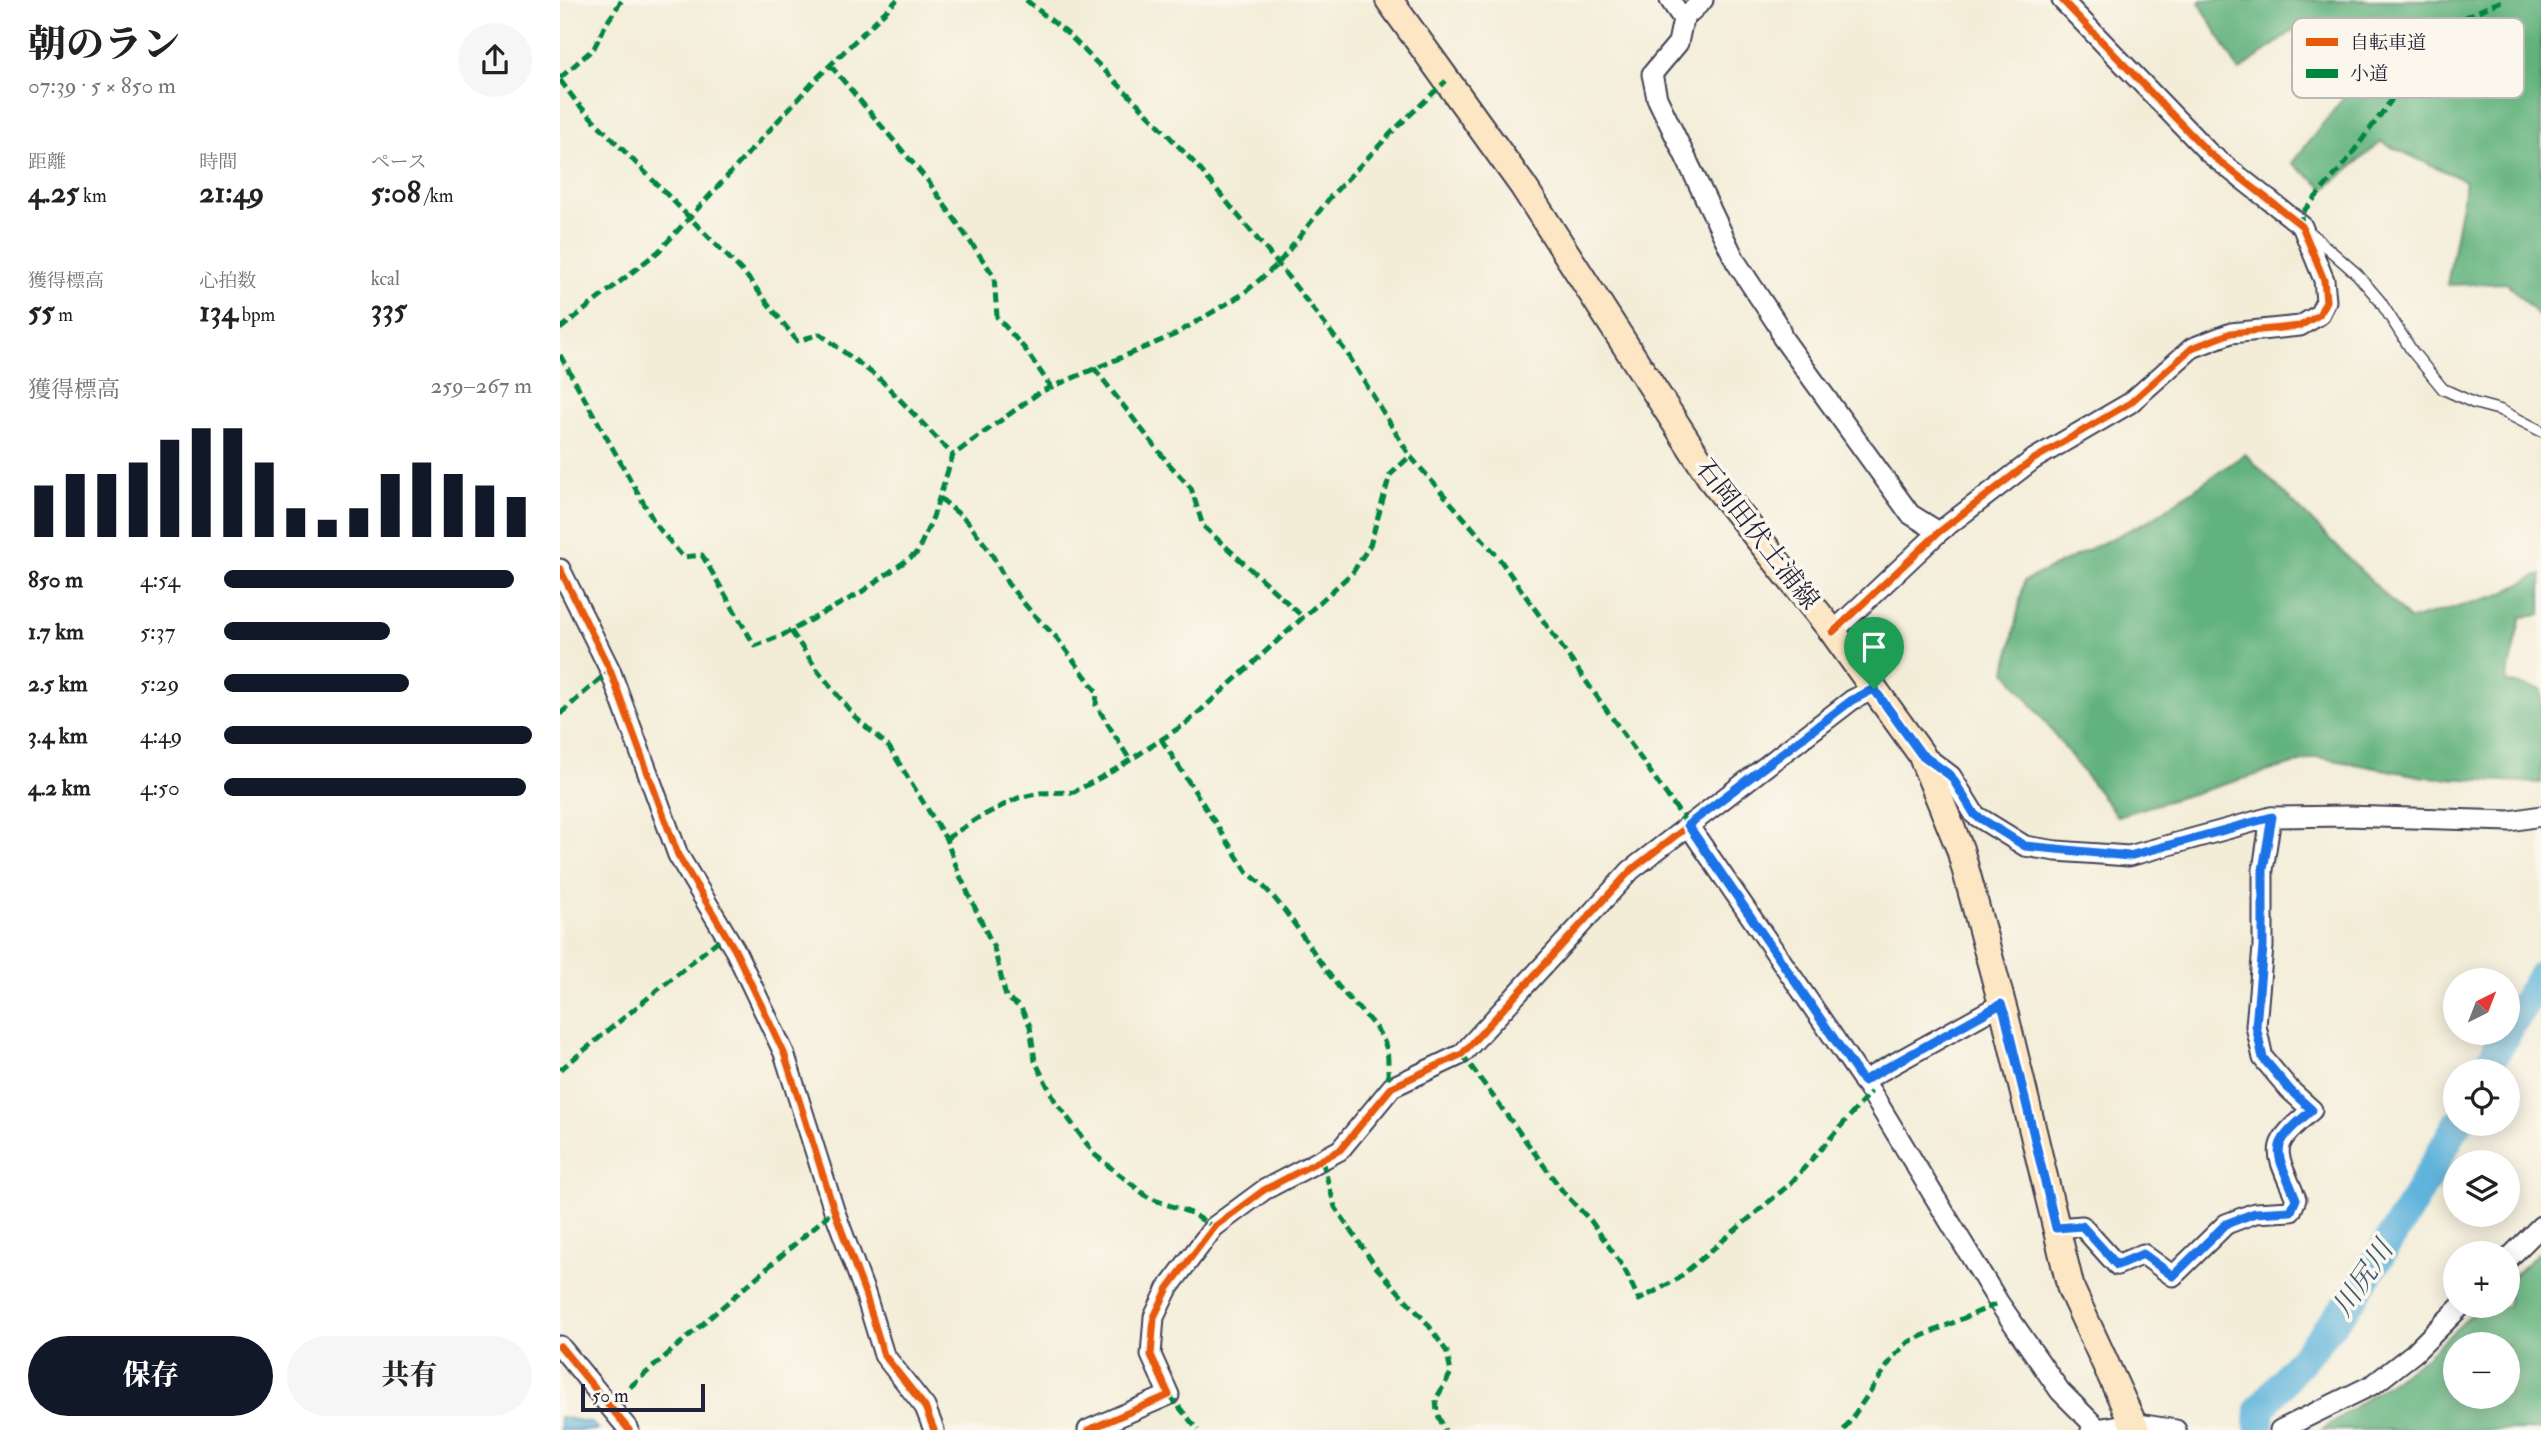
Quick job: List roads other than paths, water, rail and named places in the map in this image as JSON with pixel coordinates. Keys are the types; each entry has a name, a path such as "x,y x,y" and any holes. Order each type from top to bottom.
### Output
{"main road":[{"name":"石岡田伏土浦線","path":"1389,0 1523,187 1714,483 1833,632 1921,754 1960,849 2005,1015 2071,1289 2134,1427"}],"street":[{"path":"1670,0 1683,19"},
{"path":"1703,0 1683,19 1678,43 1652,75 1657,99 1725,239 1782,337 1910,514 1939,532"},
{"path":"1833,632 1939,532 2034,458 2130,403 2192,348 2231,333 2300,326 2319,315 2326,301 2325,280 2302,226 2209,153 2062,0"},
{"path":"560,569 610,670 678,855 735,950 784,1053 884,1355 925,1407 934,1430"},
{"path":"1088,1430 1169,1395 1151,1355 1154,1317 1168,1288 1214,1227 1264,1190 1340,1150 1392,1087 1462,1054 1631,870 1852,700 1874,689"},
{"path":"1921,754 1951,776 1975,815 2025,846 2129,856 2272,817 2510,821 2541,816"},
{"path":"2056,1228 2082,1226 2117,1265 2143,1254 2173,1276 2226,1224 2255,1213 2291,1211 2296,1199 2277,1153 2283,1134 2312,1110 2290,1090 2263,1058 2256,1026 2263,947 2263,870 2272,817"},
{"path":"1688,825 1863,1081 1999,1303 2060,1391 2094,1429 2134,1427 2176,1430"},
{"path":"1863,1081 2001,1004"},
{"path":"2520,1247 2541,1226"},
{"path":"2280,1430 2374,1384 2414,1353 2450,1318"},
{"path":"560,1346 629,1430"}],"lane":[{"path":"2302,226 2357,274 2380,301 2413,351 2443,389 2474,403 2500,410 2541,431"}],"water":[{"path":"560,1417 592,1423 598,1430 560,1430"}],"waterway":[{"name":"川尻川","path":"2520,1010 2541,976"},
{"name":"川尻川","path":"2492,1059 2500,1045"},
{"name":"川尻川","path":"2259,1425 2260,1409 2353,1298 2412,1204 2450,1136"}]}
